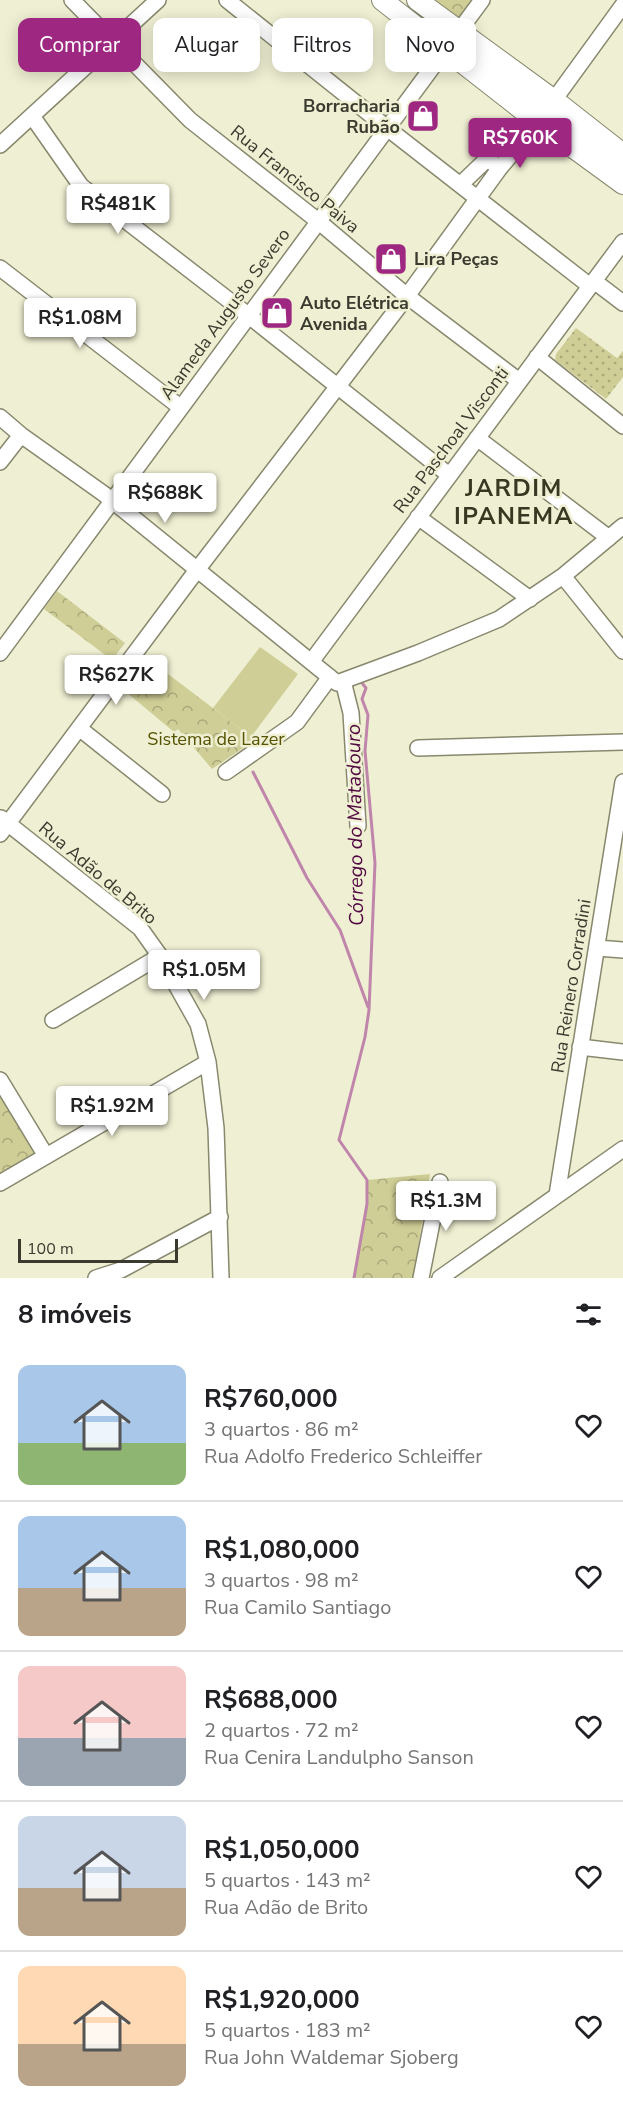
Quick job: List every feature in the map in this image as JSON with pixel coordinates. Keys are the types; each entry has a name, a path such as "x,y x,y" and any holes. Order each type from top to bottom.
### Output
{"main road":[{"path":"382,0 414,18"},
{"path":"417,0 433,18"},
{"path":"476,59 545,112 623,184"},
{"path":"476,59 545,112 623,154"}],"street":[{"name":"Rua Francisco Paiva","path":"72,0 90,18"},
{"path":"139,18 158,0"},
{"path":"227,0 461,184 592,284 623,303"},
{"path":"393,0 420,18"},
{"path":"405,0 426,18"},
{"name":"Alameda Augusto Severo","path":"468,18 482,0"},
{"path":"3,825 79,728 196,570 339,387 478,197 545,112 623,5"},
{"name":"Rua Francisco Paiva","path":"141,70 190,120 318,221 407,296 519,381"},
{"path":"0,145 80,72"},
{"name":"Alameda Augusto Severo","path":"0,652 429,72"},
{"path":"545,112 623,168"},
{"path":"545,112 623,176"},
{"path":"32,116 81,186 449,475"},
{"path":"461,184 485,161 491,161 499,169"},
{"name":"Rua Paschoal Visconti","path":"311,662 623,242"},
{"path":"1,267 180,407"},
{"path":"537,357 623,426"},
{"path":"0,417 112,502 311,662 336,679 351,713 358,826"},
{"path":"0,462 21,435"},
{"path":"477,438 609,538"},
{"path":"418,517 530,599"},
{"path":"226,772 297,722 336,679 418,653 499,619 563,576 623,526"},
{"path":"563,576 623,651"},
{"path":"79,728 162,794"},
{"path":"418,748 623,742"},
{"name":"Rua Reinero Corradini","path":"557,1195 623,782"},
{"name":"Rua Adão de Brito","path":"3,825 140,928 160,956 198,1024 208,1062 216,1128 221,1278"},
{"path":"597,948 623,950"},
{"path":"53,1020 160,956"},
{"path":"580,1047 623,1052"},
{"path":"0,1183 208,1062"},
{"path":"0,1080 46,1156"},
{"path":"440,1278 623,1149"},
{"path":"421,1278 441,1182"},
{"path":"96,1278 122,1270 220,1217"}],"green space":[{"path":"426,0 474,0 460,18 453,17"},
{"path":"576,328 617,358 623,351 623,377 606,399 555,360 556,354"},
{"path":"57,591 125,643 112,660 44,609"},
{"path":"260,647 298,674 251,737 213,708"},
{"name":"Sistema de Lazer","path":"143,655 255,740 212,769 178,729 174,732 119,686"},
{"path":"0,1088 38,1153 0,1174"},
{"path":"430,1174 413,1278 354,1278 367,1204 367,1180"}],"waterway":[{"name":"Córrego do Matadouro","path":"354,1278 367,1204 367,1180 339,1140 365,1037 369,1010 375,863 365,751 368,715 362,699 366,688 362,683"},
{"path":"253,772 307,878 340,930 368,1007"}],"place":[{"name":"Borracharia Rubão","path":"423,116"},
{"name":"Lira Peças","path":"391,259"},
{"name":"Auto Elétrica Avenida","path":"277,313"}],"district":[{"name":"JARDIM IPANEMA","path":"514,502"}]}
